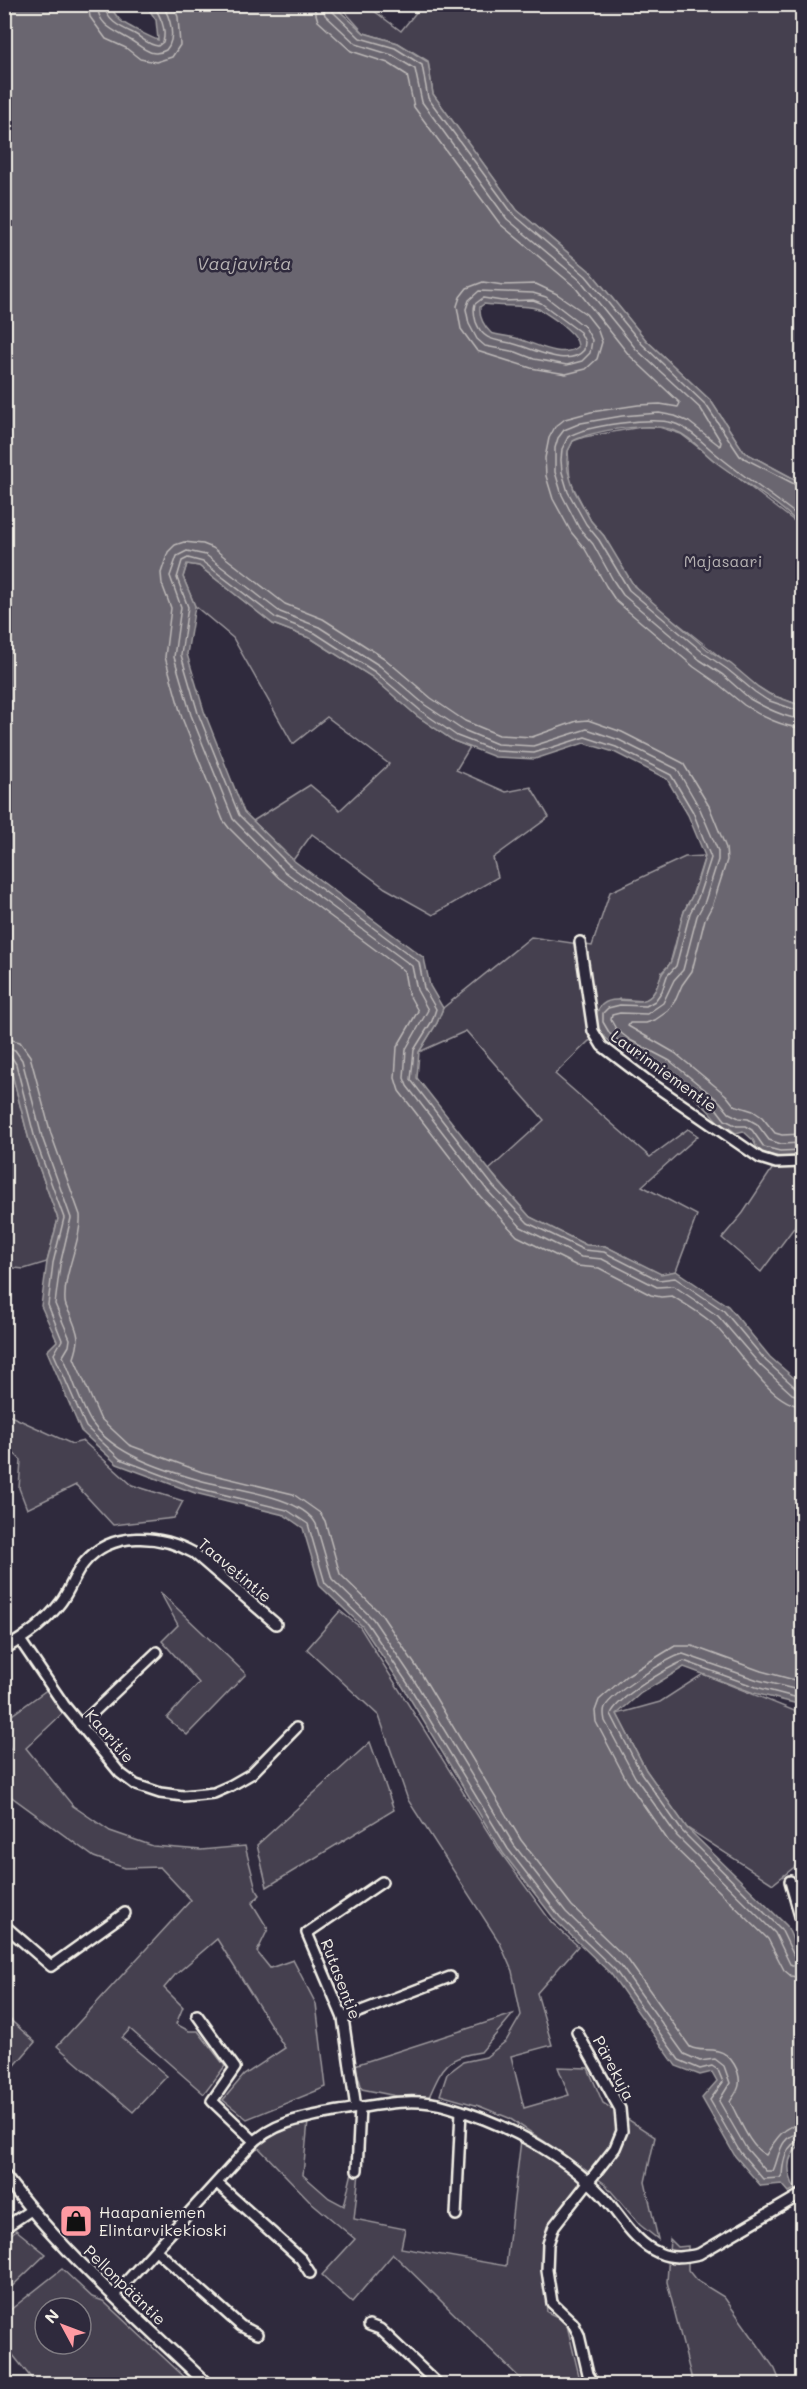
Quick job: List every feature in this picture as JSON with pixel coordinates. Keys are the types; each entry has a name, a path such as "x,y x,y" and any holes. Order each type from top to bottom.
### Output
{"street":[{"name":"Laurinniementie","path":"580,942 593,1031 602,1046 648,1081 760,1158 776,1163 802,1162"},
{"name":"Taavetintie","path":"4,1649 20,1640 44,1621 61,1601 86,1560 102,1545 118,1540 163,1540 194,1552 276,1624"},
{"name":"Kaaritie","path":"20,1640 80,1725 120,1773 136,1785 160,1793 183,1796 214,1793 231,1786 251,1774 296,1728"},
{"path":"80,1725 157,1652"},
{"path":"790,1881 802,1923"},
{"name":"Rutasentie","path":"357,2170 358,2108 343,2018 307,1934 382,1882"},
{"path":"4,1925 51,1966 125,1913"},
{"path":"343,2018 450,1977"},
{"path":"197,2015 235,2068 212,2101 254,2141"},
{"name":"Pärekuja","path":"577,2032 620,2109 622,2131 615,2148 554,2226 548,2244 547,2270 552,2303 573,2323 579,2335 588,2374 594,2385"},
{"path":"114,2295 254,2141 280,2124 305,2117 358,2108 409,2103 447,2106 505,2127 558,2158 588,2181 638,2238 658,2253 681,2258 699,2254 802,2194"},
{"path":"456,2215 461,2111"},
{"name":"Pellonpääntie","path":"4,2175 30,2210 207,2385"},
{"path":"217,2183 301,2259 310,2273"},
{"path":"4,2228 30,2210"},
{"path":"156,2250 241,2326 257,2334"},
{"path":"369,2325 380,2329 438,2385"}],"green space":[{"path":"339,5 366,5 401,31 422,5 802,5 802,483 744,452 711,401 646,340 591,272 517,210 433,94 428,61 398,43 364,33"},
{"name":"Majasaari","path":"641,427 659,427 681,434 802,527 802,706 769,694 758,687 642,595 625,574 604,536 591,521 570,481 568,451 573,441"},
{"path":"187,564 199,566 273,624 312,639 372,677 417,716 454,741 470,747 456,770 506,792 531,787 549,817 493,858 498,877 433,915 385,888 312,834 293,860 253,821 310,785 340,810 389,764 327,717 293,744 233,638 195,606 183,577"},
{"path":"705,856 692,896 684,911 670,964 662,972 657,988 644,1001 619,999 597,1023 605,1038 589,1041 555,1074 650,1157 688,1129 698,1136 642,1186 697,1215 676,1271 661,1275 605,1246 586,1245 530,1217 489,1170 544,1120 466,1031 419,1052 437,1023 443,1008 531,937 592,946 610,892 685,857"},
{"path":"4,1055 10,1066 29,1140 58,1219 47,1262 24,1269 5,1267"},
{"path":"802,1156 802,1217 761,1272 722,1238 743,1213 780,1157"},
{"path":"4,1413 72,1444 83,1441 132,1485 183,1501 174,1518 113,1525 76,1485 27,1509 19,1488 21,1460 5,1445"},
{"path":"160,1592 246,1674 187,1735 167,1718 199,1683 162,1641 178,1625"},
{"path":"340,1611 360,1627 501,1853 552,1923 578,1946 537,1993 552,2045 511,2056 524,2108 569,2095 558,2067 588,2068 603,2103 655,2137 645,2182 658,2239 640,2225 605,2184 562,2153 509,2118 479,2106 440,2095 447,2074 463,2062 486,2057 506,2041 521,2015 512,1971 500,1943 408,1800 379,1716 307,1649"},
{"path":"703,1674 802,1714 802,1861 773,1884 687,1828 646,1770 617,1714 660,1702"},
{"path":"48,1689 64,1712 26,1748 73,1806 110,1831 153,1846 201,1850 245,1846 256,1889 260,1895 252,1903 268,1929 257,1952 270,1968 293,1960 316,2004 326,2087 247,2119 223,2100 244,2075 285,2048 217,1939 175,1975 164,1988 183,2007 176,2024 189,2031 198,2031 225,2066 204,2094 130,2029 122,2038 167,2076 133,2112 57,2046 191,1900 160,1867 125,1868 94,1857 5,1792 4,1755 10,1749 5,1737 5,1720"},
{"path":"370,1742 394,1810 267,1887 257,1845"},
{"path":"513,2014 481,2052 460,2057 447,2065 442,2070 429,2097 396,2096 362,2089 355,2065"},
{"path":"5,2015 35,2042 5,2077"},
{"path":"308,2121 303,2175 329,2198 344,2206 352,2172 359,2173 354,2219 405,2229 401,2248 506,2266 521,2140 583,2181 551,2225 543,2271 547,2312 566,2321 581,2384 526,2384 393,2254 352,2302 322,2275 355,2239 311,2202 257,2146 281,2130"},
{"path":"16,2230 46,2254 5,2293 5,2240"},
{"path":"670,2239 678,2247 688,2246 688,2270 696,2280 724,2297 775,2369 781,2384 693,2384 667,2282"},
{"path":"62,2269 91,2296 33,2296 33,2356 93,2356 93,2297 103,2301 192,2384 36,2384 5,2345 5,2314"}],"water":[{"name":"Vaajavirta","path":"5,5 109,5 122,22 158,40 156,20 146,5 333,5 364,33 398,43 428,62 433,94 517,210 591,272 646,340 711,401 744,452 802,483 802,527 772,501 717,463 685,436 673,430 637,427 608,431 573,441 568,451 568,471 574,490 591,521 604,536 634,586 708,650 731,664 758,687 769,694 802,706 802,1156 780,1157 759,1152 753,1140 743,1131 736,1133 728,1127 723,1128 703,1105 663,1072 617,1047 598,1028 595,1018 605,1002 646,1000 655,992 662,974 671,961 682,918 696,886 705,856 688,815 667,779 614,752 584,743 535,759 495,757 454,741 417,716 372,677 312,639 273,624 199,566 187,564 183,577 195,606 187,654 204,711 244,812 293,860 424,958 430,986 443,1008 437,1023 419,1052 417,1078 498,1181 530,1217 586,1245 605,1246 661,1274 676,1271 728,1306 770,1357 802,1385 802,1705 754,1693 684,1667 641,1693 617,1714 646,1770 687,1828 787,1926 802,1961 802,2145 792,2154 789,2165 790,2177 795,2189 789,2192 782,2184 761,2186 735,2156 702,2098 717,2081 712,2072 700,2075 676,2066 611,1974 556,1921 503,1853 403,1687 362,1626 320,1586 303,1528 284,1515 195,1493 117,1464 81,1431 47,1351 57,1341 41,1306 47,1262 58,1219 29,1140 10,1066 5,1055","holes":["484,304 539,309 569,331 574,336 578,347 564,352 557,351 491,333 480,314 480,307"]}],"place":[{"name":"Haapaniemen Elintarvikekioski","path":"76,2221"}]}
